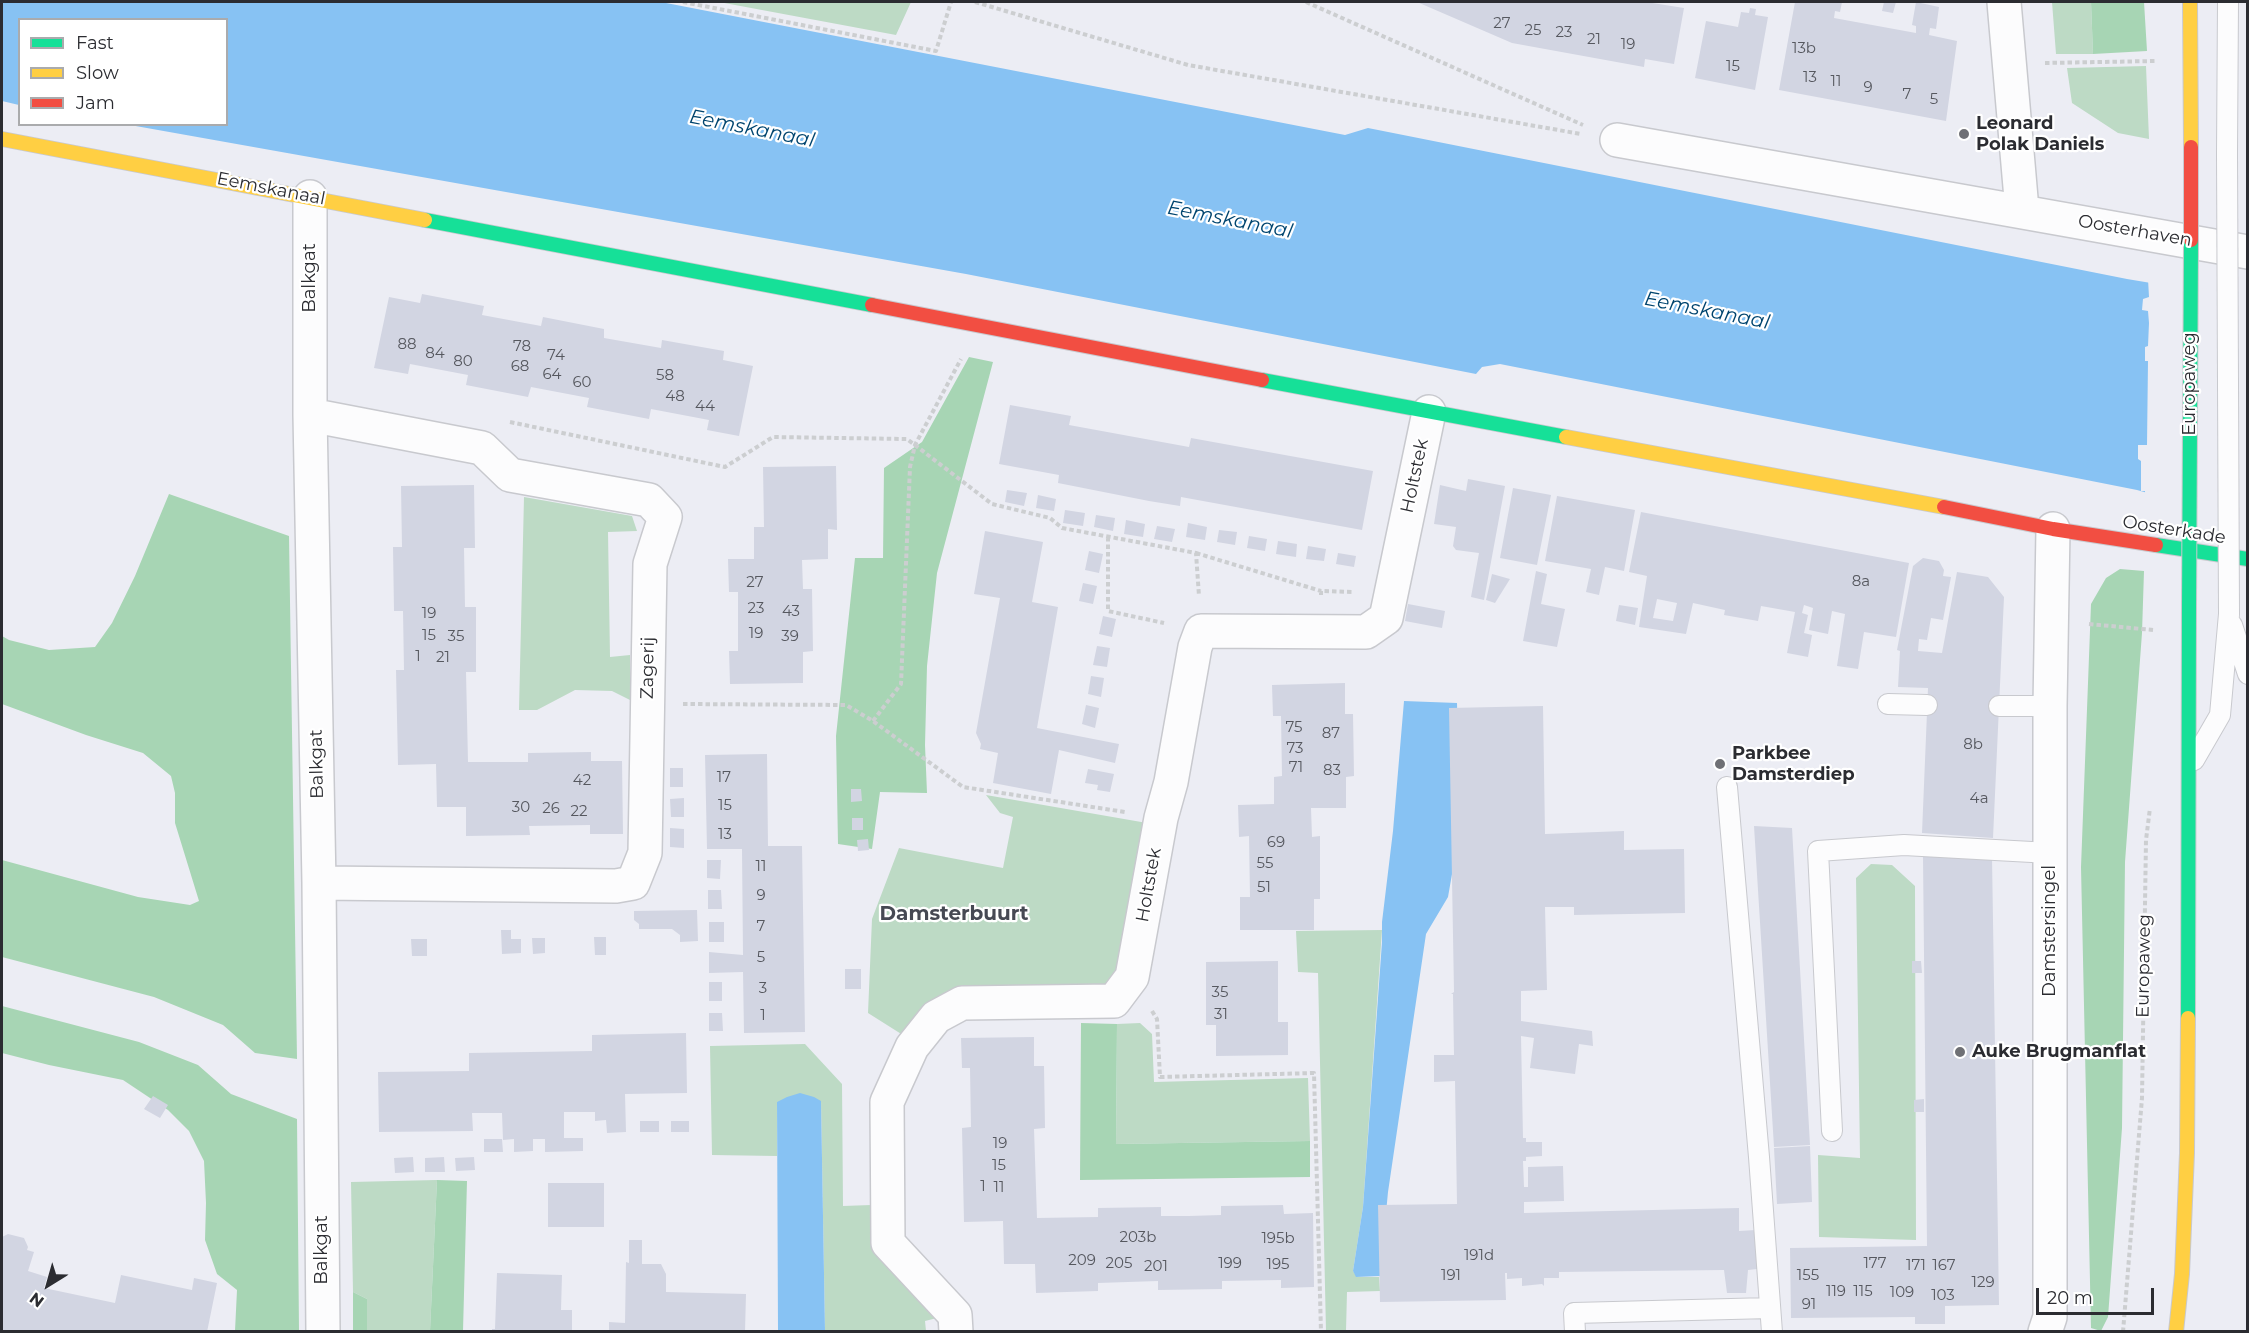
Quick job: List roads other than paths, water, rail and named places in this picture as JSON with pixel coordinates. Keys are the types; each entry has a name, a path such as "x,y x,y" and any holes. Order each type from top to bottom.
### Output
{"street":[{"path":"1617,140 2022,210 2004,2"},
{"name":"Europaweg","path":"2176,1332 2182,1274 2187,1153 2190,766 2188,606 2190,2"},
{"name":"Eemskanaal","path":"2,139 1429,412 1875,493 2096,537"},
{"name":"Balkgat","path":"310,197 310,416 319,883 323,1332"},
{"name":"Oosterhaven","path":"2022,210 2247,252"},
{"name":"Holtstek","path":"956,1332 955,1315 888,1243 887,1102 912,1047 936,1017 962,1003 1114,1001 1132,977 1195,647 1201,631 1366,632 1386,618 1429,412"},
{"name":"Zagerij","path":"310,416 482,448 510,475 649,501 664,517 650,564 645,854 633,882 616,886 319,883"},
{"name":"Damstersingel","path":"2045,1332 2050,1317 2050,706 2054,530"},
{"name":"Oosterkade","path":"2096,537 2247,559"}],"lane":[{"path":"2190,766 2220,715 2229,614 2228,2"},
{"path":"2229,614 2247,674"},
{"path":"1888,705 1928,705"},
{"path":"1999,706 2050,706"},
{"path":"1727,787 1772,1332"},
{"path":"1832,1131 1818,851 1904,845 2050,853"},
{"path":"1575,1332 1574,1313 1770,1308"}],"water":[{"path":"2,2 661,2 1345,135 1368,128 2127,279 2247,299 2247,521 2137,490 1500,364 1482,367 1476,374 966,274 136,126 228,126 228,18 18,18 18,105 2,101"},
{"path":"1404,701 1457,703 1460,828 1448,897 1426,934 1388,1192 1380,1276 1356,1277 1353,1271 1363,1207 1382,922 1393,831"},
{"path":"800,1093 821,1101 825,1331 778,1331 777,1102"}],"place":[{"name":"Leonard Polak Daniels","path":"1964,134"},
{"name":"Parkbee Damsterdiep","path":"1720,764"},
{"name":"Auke Brugmanflat","path":"1960,1052"}],"district":[{"name":"Damsterbuurt","path":"954,914"}]}
